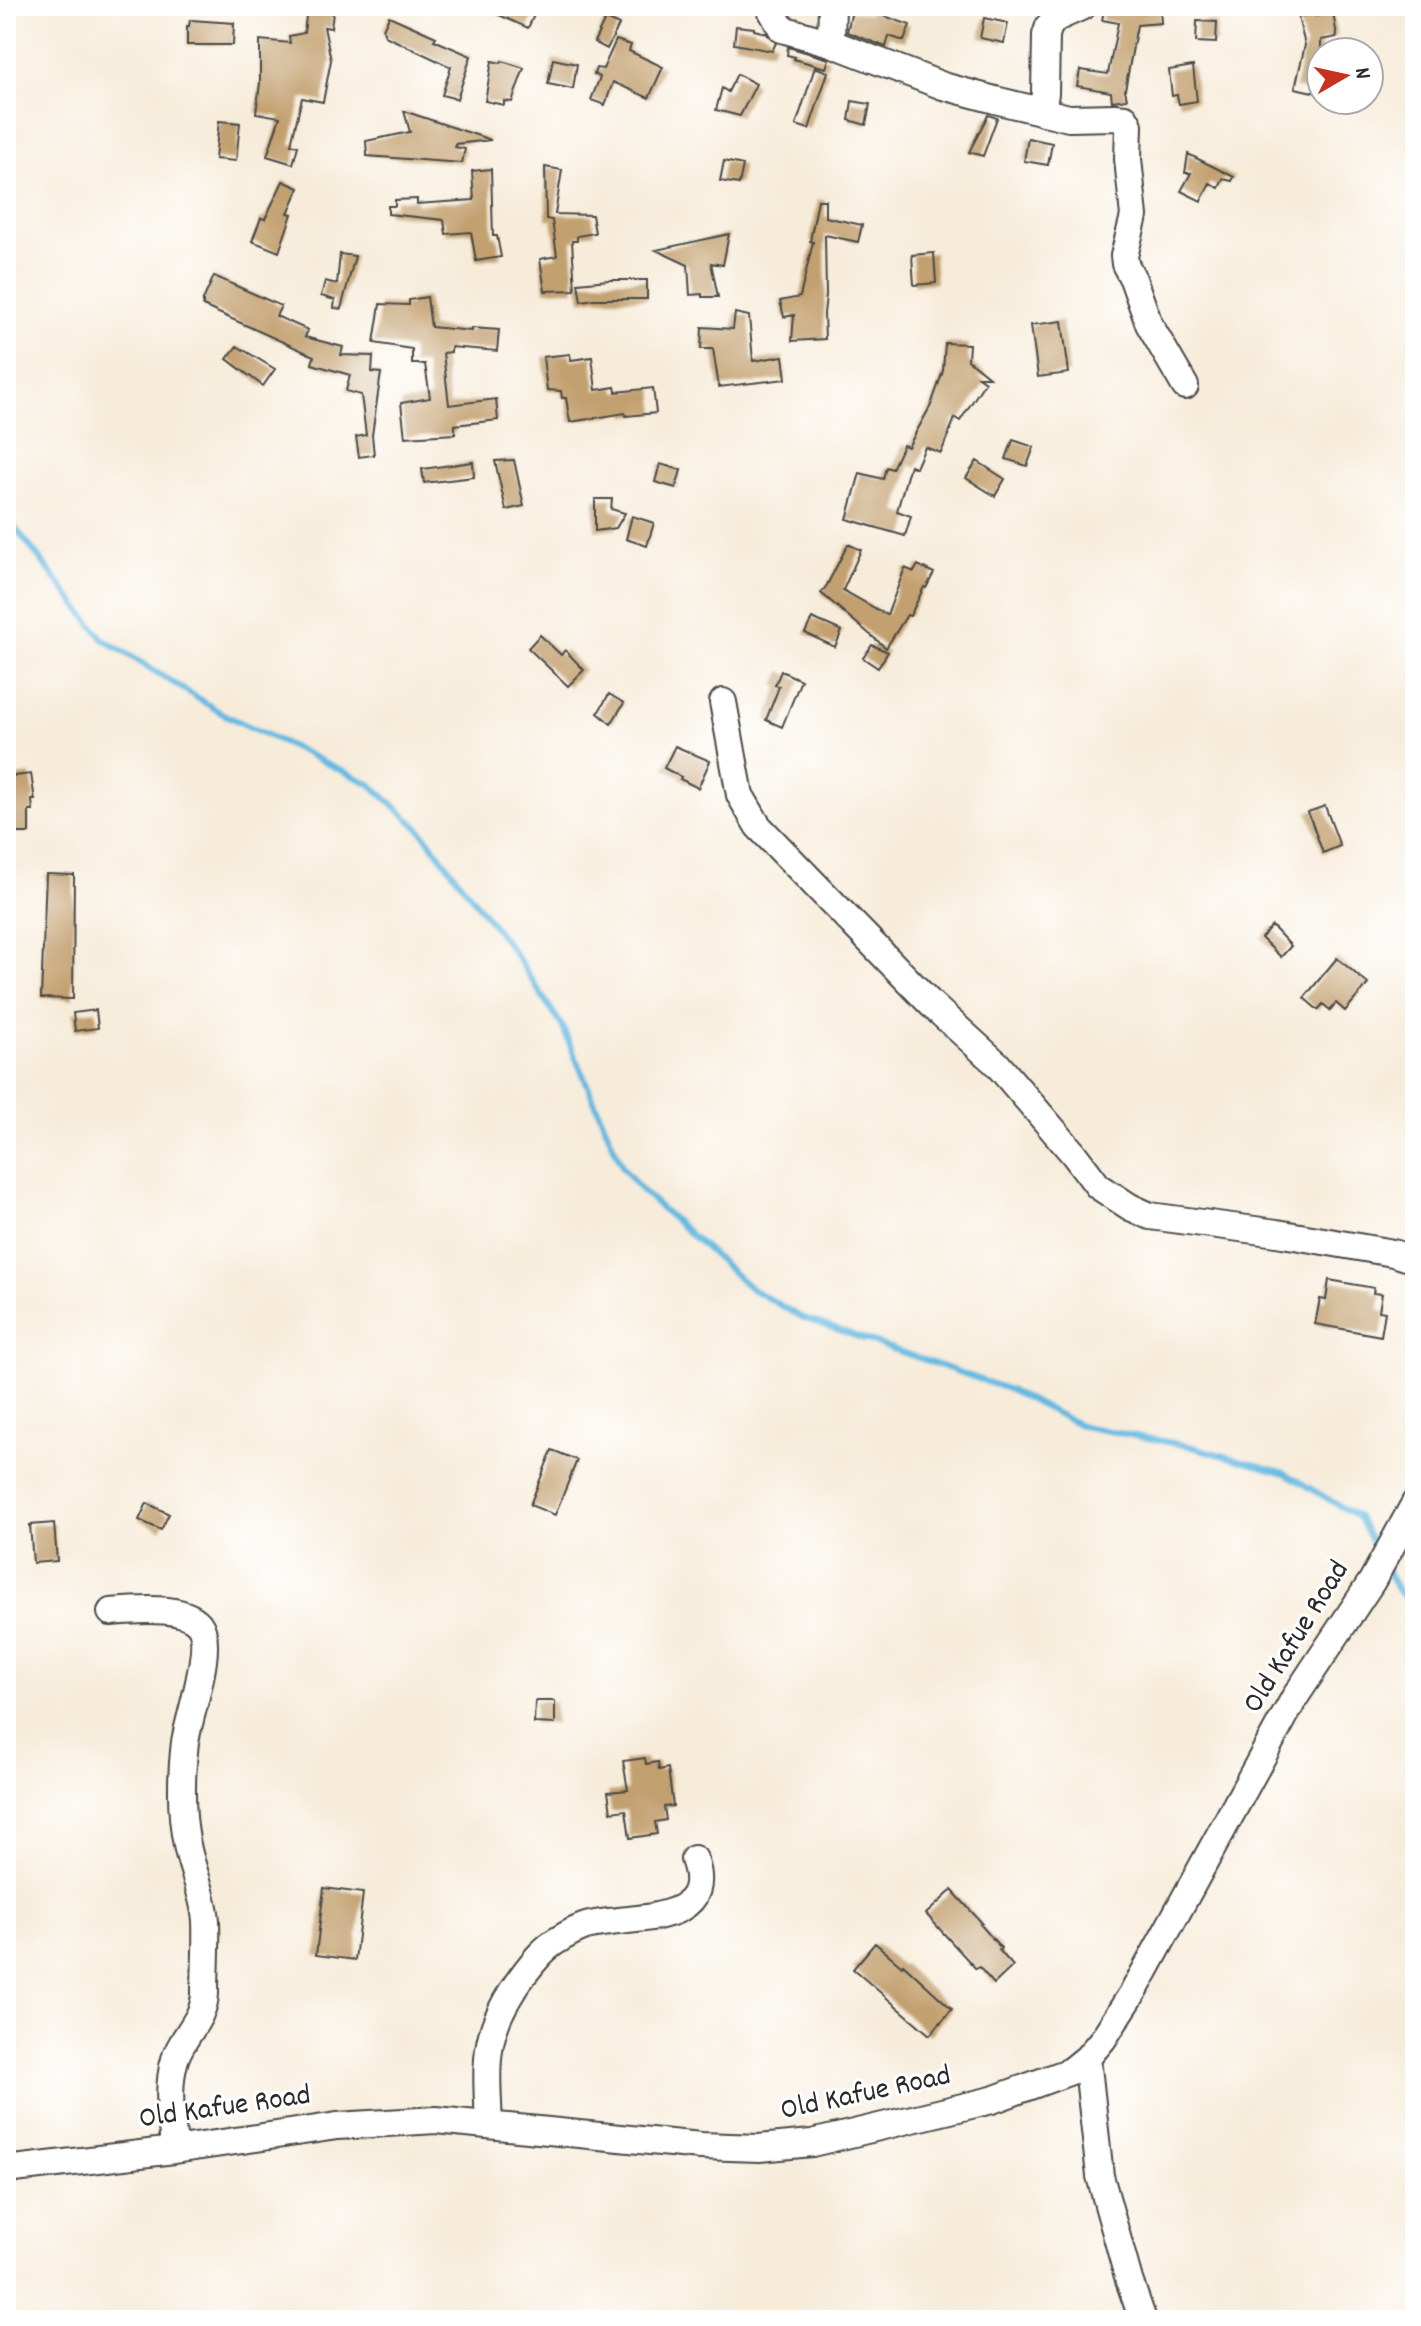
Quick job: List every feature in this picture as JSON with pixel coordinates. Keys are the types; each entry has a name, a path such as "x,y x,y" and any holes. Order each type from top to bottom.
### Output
{"street":[{"path":"769,6 782,29 831,43 943,86 1069,118 1125,118 1129,125 1128,159 1134,216 1124,256 1125,264 1149,324 1185,386"},
{"path":"831,43 832,6"},
{"path":"1042,112 1049,26 1056,18 1083,6"},
{"path":"723,702 740,795 758,826 932,1005 997,1064 1098,1186 1150,1216 1277,1233 1393,1253 1415,1260"},
{"name":"Old Kafue Road","path":"6,2170 337,2126 436,2120 701,2146 759,2148 812,2143 925,2118 992,2100 1071,2071 1103,2039 1134,1991 1295,1697 1372,1581 1415,1503"},
{"path":"111,1612 140,1610 186,1615 198,1623 204,1633 204,1662 188,1721 181,1774 187,1845 206,1921 204,2000 196,2023 176,2056 169,2089 174,2150"},
{"path":"489,2125 487,2053 493,2027 516,1984 539,1955 558,1940 586,1926 660,1916 682,1908 693,1899 699,1886 694,1859"},
{"path":"1087,2058 1100,2176 1143,2320"}],"building":[{"path":"314,6 334,6 331,28 324,27 331,60 323,102 302,98 291,144 298,146 293,164 267,156 280,117 256,113 260,40 290,43 289,36 304,33 307,8 314,9"},
{"path":"479,6 520,6 535,13 528,28"},
{"path":"1105,6 1160,6 1161,23 1137,25 1125,90 1127,99 1112,101 1111,92 1077,86 1080,70 1108,74 1118,23 1102,20"},
{"path":"852,11 869,14 870,11 910,25 904,41 889,36 886,47 847,32"},
{"path":"1333,12 1337,36 1305,36 1305,45 1298,17 1315,13 1316,16"},
{"path":"389,16 471,56 457,99 442,95 451,67 385,36 383,29"},
{"path":"984,18 1008,23 1004,43 980,38"},
{"path":"605,19 619,25 607,49 594,42"},
{"path":"190,20 234,23 233,45 187,45"},
{"path":"1197,21 1217,22 1216,43 1196,42"},
{"path":"736,26 766,33 776,43 772,51 734,44"},
{"path":"616,40 631,45 629,51 663,67 649,98 613,82 605,105 591,100 600,77 594,74 596,68 603,69"},
{"path":"1305,45 1305,90 1295,88"},
{"path":"788,47 829,59 826,68 794,59 787,55"},
{"path":"553,59 577,64 573,89 548,84"},
{"path":"492,61 524,68 512,102 504,101 504,105 485,101"},
{"path":"1193,66 1197,101 1179,104 1177,95 1172,96 1169,70"},
{"path":"815,67 828,72 809,129 796,125"},
{"path":"737,74 756,84 740,116 716,110 722,88 728,92"},
{"path":"852,101 870,104 866,125 849,120"},
{"path":"404,111 491,140 455,144 455,147 465,149 462,163 367,156 366,141 410,132"},
{"path":"988,115 997,118 983,156 969,152"},
{"path":"219,121 240,123 236,161 215,159"},
{"path":"1028,138 1052,143 1048,165 1024,161"},
{"path":"1188,154 1234,177 1232,181 1223,179 1219,188 1210,183 1201,201 1181,191 1191,173 1185,173"},
{"path":"724,161 743,165 739,184 720,181"},
{"path":"545,167 562,170 555,214 592,215 595,233 577,236 577,241 572,241 575,290 545,291 540,259 557,256 552,220 546,219"},
{"path":"491,169 493,236 497,236 501,257 476,261 471,232 446,234 444,220 388,214 388,206 395,206 395,200 417,199 417,204 474,200 472,171"},
{"path":"283,181 299,188 288,213 292,214 279,252 252,241 261,218 265,219"},
{"path":"818,200 825,200 825,217 862,225 858,242 825,235 825,339 792,341 794,315 784,317 780,301 800,297 813,242 810,241"},
{"path":"729,234 723,265 711,263 718,297 690,295 688,265 656,250"},
{"path":"934,253 936,283 914,285 912,255"},
{"path":"340,254 355,256 341,309 334,308 335,300 321,296 325,281 337,284"},
{"path":"214,276 281,306 276,316 308,330 305,337 343,347 341,355 373,356 372,372 381,373 372,435 374,455 359,457 356,437 366,435 361,395 346,391 350,375 312,364 314,356 203,306"},
{"path":"647,280 647,299 581,301 578,283"},
{"path":"427,297 431,327 499,330 497,351 451,347 451,352 443,353 449,405 496,399 498,420 455,425 455,434 405,437 401,403 430,398 425,364 412,364 412,349 374,343 380,304 409,305 409,300"},
{"path":"735,313 749,316 753,361 783,356 786,379 719,387 713,349 701,349 702,327 733,329"},
{"path":"1062,321 1069,373 1038,377 1031,325"},
{"path":"945,343 969,344 968,360 989,377 978,377 985,382 960,421 955,418 941,453 925,447 916,468 910,465 897,511 911,516 905,536 847,519 860,473 883,479 886,467 892,469 903,445 908,447 931,405 943,371"},
{"path":"237,346 275,369 263,386 227,359"},
{"path":"570,354 571,360 592,357 596,390 615,387 616,392 653,388 656,413 626,416 625,413 570,422 566,398 562,398 561,391 547,390 543,357"},
{"path":"1013,440 1034,447 1027,466 1006,459"},
{"path":"514,460 524,506 506,510 495,461"},
{"path":"977,461 1005,479 995,496 966,478"},
{"path":"473,462 474,477 424,483 422,469"},
{"path":"660,464 681,470 676,488 655,482"},
{"path":"595,499 612,499 611,509 625,513 616,528 595,531"},
{"path":"632,516 654,523 647,546 626,539"},
{"path":"848,544 861,550 843,590 887,615 905,568 914,572 918,565 934,573 910,616 907,615 886,648 821,593"},
{"path":"812,618 842,631 835,647 805,633"},
{"path":"540,635 561,655 565,650 584,670 568,686 528,648"},
{"path":"872,645 888,652 878,668 863,658"},
{"path":"781,671 801,680 782,727 766,720 779,686 775,685"},
{"path":"609,694 624,703 611,724 598,713"},
{"path":"675,746 710,761 698,788 664,768"},
{"path":"31,774 35,800 32,800 33,811 29,811 29,833 9,833 6,777"},
{"path":"1325,806 1340,846 1323,853 1308,812"},
{"path":"46,874 74,875 73,999 41,998"},
{"path":"1272,926 1291,946 1281,957 1261,938"},
{"path":"1337,958 1368,984 1345,1011 1336,1003 1330,1010 1323,1004 1318,1010 1304,998"},
{"path":"96,1010 98,1028 75,1031 73,1013"},
{"path":"1329,1280 1374,1288 1373,1293 1382,1294 1379,1311 1385,1312 1381,1336 1315,1324 1320,1299 1326,1300"},
{"path":"552,1450 577,1460 555,1515 530,1505"},
{"path":"147,1503 169,1514 161,1530 139,1520"},
{"path":"54,1523 57,1561 33,1563 30,1525"},
{"path":"535,1701 555,1701 555,1724 534,1723"},
{"path":"645,1758 646,1764 658,1762 659,1770 668,1768 673,1806 664,1807 666,1820 655,1822 657,1834 630,1838 626,1810 611,1812 608,1792 628,1790 623,1761"},
{"path":"324,1888 363,1893 355,1960 316,1955"},
{"path":"952,1890 982,1923 1013,1966 994,1984 979,1967 976,1969 926,1914"},
{"path":"875,1943 952,2009 930,2035 853,1969"}],"waterway":[{"path":"6,516 103,639 223,714 370,784 420,829 515,954 562,1026 623,1168 642,1191 750,1288 801,1317 1007,1389 1082,1426 1189,1446 1285,1473 1358,1517 1379,1555"},
{"path":"1386,1569 1398,1591 1415,1607"}]}
